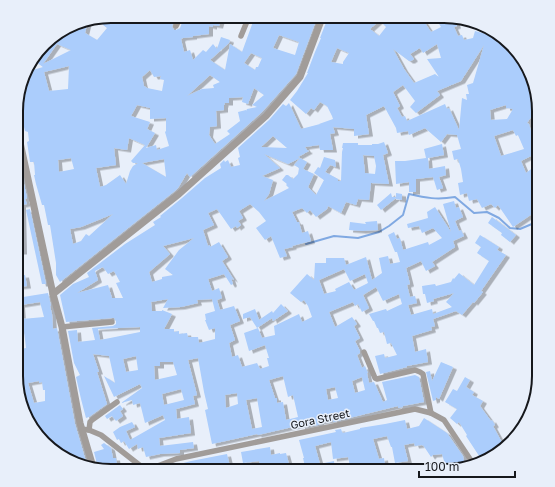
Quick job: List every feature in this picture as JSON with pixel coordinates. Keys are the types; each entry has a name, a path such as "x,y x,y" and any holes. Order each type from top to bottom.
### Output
{"street":[{"path":"241,36 246,23"},
{"path":"53,294 179,194 266,116 300,77 320,23"},
{"path":"23,156 53,294 62,327 80,423 85,430 92,462"},
{"path":"62,327 112,322"},
{"path":"364,352 375,378 415,370 423,374 431,413"},
{"path":"85,430 92,420 117,402"},
{"name":"Gora Street","path":"164,464 176,459 416,409 431,413 444,420 470,459"},
{"path":"85,430 101,435 138,464"}],"building":[{"path":"111,23 173,23 172,27 176,30 180,28 182,23 220,23 219,26 209,26 209,34 181,39 184,52 190,50 193,60 203,50 206,52 213,44 217,49 221,37 230,40 229,43 210,60 225,70 230,44 242,52 253,23 315,23 296,74 262,112 190,177 187,173 176,190 60,282 56,275 56,263 50,225 48,225 44,205 42,205 36,184 34,162 30,162 27,142 29,141 28,132 25,131 23,127 24,100 28,83 34,70 43,67 37,63 45,53 67,35 86,27 85,33 97,40 107,28 102,24","holes":["279,35 299,42 295,55 273,48","57,44 71,50 43,64","251,53 262,58 255,70 244,63","69,66 68,89 49,91 44,72","150,70 154,77 161,76 160,79 164,80 162,91 144,86 142,77","210,75 220,82 213,85 214,88 202,89 187,96","254,88 264,95 252,105 257,107 238,112 240,121 227,131 230,134 215,144 209,135 210,127 217,126 216,111 224,110 224,103 229,103 229,98 243,97 242,102 248,104","137,105 150,108 150,119 166,118 165,132 169,146 157,150 156,145 146,148 155,133 147,129 150,122 131,116","129,138 145,145 131,161 133,163 138,163 133,166 130,171 126,184 120,175 106,185 100,187 96,168 116,165 114,148 127,150","71,158 74,169 59,172 58,160","164,159 166,177 142,163","113,214 89,236 86,234 81,241 73,244 70,229 81,227"]},
{"path":"326,23 377,23 370,29 379,36 386,27 382,23 425,23 431,32 441,27 438,23 450,23 456,24 457,26 454,27 458,36 462,35 464,40 473,38 475,31 486,34 502,45 517,62 529,88 532,116 527,123 532,131 532,156 521,161 526,173 532,168 532,214 513,227 498,205 495,208 491,204 482,208 477,199 469,201 467,193 460,195 458,183 463,182 461,169 458,159 454,160 452,151 461,149 457,135 447,134 441,142 425,128 409,135 408,131 397,133 396,128 384,106 366,115 369,134 354,136 354,129 333,127 335,133 330,134 333,150 320,150 319,145 305,147 309,151 298,157 300,158 307,162 303,169 314,174 308,187 316,195 324,180 314,173 318,167 320,168 324,157 335,160 336,167 330,165 325,172 338,179 338,181 341,181 343,143 372,145 384,142 388,153 383,155 389,184 371,183 369,200 358,199 356,205 346,202 341,213 328,206 327,209 316,217 310,210 307,213 302,208 292,212 297,222 299,222 302,233 308,231 311,241 284,249 287,256 280,258 271,236 265,240 256,228 266,221 250,204 239,211 243,218 238,221 241,225 237,228 236,226 231,229 217,209 208,213 214,225 203,230 208,246 210,245 210,247 219,242 228,257 222,261 234,280 231,278 233,284 231,285 224,274 208,279 212,291 219,288 222,298 217,300 220,310 234,306 240,321 230,325 235,340 229,343 232,357 238,355 242,367 257,363 260,369 269,366 267,358 269,358 265,345 249,351 244,333 258,328 262,338 275,335 274,326 299,314 302,322 312,317 304,300 301,302 290,293 307,274 314,280 315,263 326,263 326,258 344,258 346,265 366,257 372,280 382,273 379,258 388,256 390,264 400,262 397,252 395,252 388,235 394,232 397,239 400,238 403,250 428,242 429,245 442,238 433,228 422,233 419,226 408,228 407,224 428,218 427,212 435,207 451,232 443,204 454,201 456,208 459,207 463,217 455,221 459,231 461,230 464,236 453,241 455,247 432,262 435,266 426,271 421,261 406,268 410,284 407,285 410,297 415,296 417,303 408,305 411,315 432,309 433,314 452,307 446,302 454,293 433,299 434,301 427,303 425,294 423,294 422,286 435,284 436,286 451,282 459,273 474,285 489,261 477,253 481,247 475,243 480,235 499,247 497,250 506,255 481,291 483,292 462,315 456,311 433,319 435,326 431,327 432,330 412,336 415,352 426,349 428,362 407,366 380,374 375,356 384,354 385,358 397,355 391,343 387,344 384,332 380,333 369,314 386,309 387,311 402,304 399,294 383,301 376,287 363,295 369,308 362,312 358,304 355,306 353,302 329,312 335,327 352,317 357,324 354,326 360,338 355,341 360,353 357,355 362,368 365,366 368,373 369,383 374,382 383,402 387,400 382,382 415,375 419,377 424,402 398,408 398,406 333,422 333,420 320,422 320,424 315,426 315,424 301,427 301,425 212,444 205,410 208,409 198,358 188,360 197,395 193,396 195,404 176,409 177,419 189,417 191,433 159,438 160,446 193,442 194,448 180,450 180,453 160,454 146,457 143,447 138,449 137,444 129,449 124,441 121,443 119,439 117,440 113,432 132,422 135,427 126,431 130,440 165,420 163,415 145,423 140,403 133,405 132,400 121,403 142,388 140,384 114,397 104,376 115,383 109,356 93,354 107,404 86,418 76,377 80,375 74,363 68,331 77,330 78,342 95,340 92,328 113,326 116,324 116,321 112,318 66,322 60,295 73,284 89,277 87,273 125,244 155,225 153,222 161,217 160,216 205,178 221,168 220,164 224,160 225,162 228,160 231,167 240,165 238,148 269,120 283,104 286,106 289,103 301,129 333,119 327,106 320,102 314,110 311,108 306,114 290,100 308,73","holes":["437,44 441,58 427,59 439,77 435,74 414,83 393,49 411,61 414,59 410,54 420,48 423,53","484,45 473,83 467,85 469,94 466,94 467,100 462,98 459,130 449,108 447,109 445,104 407,121 405,116 402,117 397,108 400,106 393,92 403,85 415,101 410,107 416,113 440,95 437,91 461,81","337,48 349,53 343,64 331,62","506,105 506,108 513,109 507,119 491,120 490,110","513,130 516,136 518,135 524,149 501,156 494,136","273,136 287,148 261,147","264,154 288,164 300,158 294,165 299,168 298,174 293,179 286,175 282,180 289,188 264,201 269,194 273,180 262,176 280,168","363,155 374,156 376,166 375,174 365,173","194,238 179,250 165,269 173,275 162,277 162,279 152,282 149,272 170,254 163,246","103,267 108,274 114,271 120,282 116,283 123,298 112,298 108,285 77,293 98,280 95,271","344,269 350,281 365,274 368,283 354,290 349,282 335,289 336,291 324,294 319,280","168,299 163,308 181,307 198,303 197,300 212,299 215,311 205,314 205,320 209,330 215,328 215,339 199,343 198,337 188,337 187,333 179,334 179,331 174,332 174,329 164,329 172,314 162,311 152,311 151,302","140,327 140,332 100,340 98,329","136,356 138,370 126,372 123,359","160,362 173,362 177,375 155,380 154,366 160,366","283,376 288,397 293,395 298,417 286,420 283,402 277,403 277,398 275,398 269,380","362,377 365,390 355,393 352,381","335,387 338,398 328,400 326,389","181,389 184,400 164,405 162,394","237,393 238,404 226,408 225,395","257,398 262,427 252,429 246,400"]},
{"path":"442,144 444,155 428,158 429,169 445,166 446,175 439,177 443,188 437,190 433,177 416,179 416,192 409,192 409,182 396,184 395,161 426,158 424,149"},
{"path":"23,180 27,198 25,199 27,204 23,205"},
{"path":"391,193 392,197 396,197 396,193 402,194 402,200 396,198 381,210 377,205"},
{"path":"30,209 46,284 42,284 26,210"},
{"path":"492,217 516,235 510,242 501,235 502,233 488,223"},
{"path":"377,221 378,230 349,230 350,222 366,224 365,222"},
{"path":"23,275 25,275 27,286 23,286"},
{"path":"48,293 53,329 57,328 75,424 86,460 72,455 53,442 41,429 32,415 23,382 23,349 26,348 23,319 44,317 40,302 23,305 23,297","holes":["39,381 39,383 42,382 43,390 45,390 45,401 34,403 28,383"]},
{"path":"281,304 288,311 273,321 272,318 257,328 250,317 243,319 243,314 255,309 259,320 272,311 273,313"},
{"path":"441,362 453,367 439,399 436,397 436,400 433,401 426,372 430,371 432,381"},
{"path":"465,377 470,380 466,387 474,392 472,395 483,401 480,406 491,421 492,420 495,425 493,426 502,442 479,456 459,422 457,424 450,418 457,409 445,402 453,389 457,391"},
{"path":"120,405 123,409 120,411 123,416 116,421 112,416 107,419 105,416"},
{"path":"424,418 447,433 463,456 464,461 450,464 438,464 444,461 442,454 433,455 431,457 423,445 415,446 414,443 404,445 408,461 395,463 392,447 387,436 373,439 379,459 384,458 385,464 350,464 348,457 333,459 331,442 315,446 320,464 304,464 299,440 336,432 335,430 341,429 343,433 360,428 405,420 407,429 419,426"},
{"path":"104,443 111,448 113,458 116,458 117,464 97,462 94,452 104,449 101,445"},
{"path":"270,447 271,455 286,453 289,464 260,464 259,461 243,463 241,452"},
{"path":"227,454 229,464 180,464"},
{"path":"334,461 334,464 320,464"}],"waterway":[{"path":"306,244 334,236 358,238 379,232 403,215 409,194 432,198 455,197 474,213 487,212 499,218 510,228 520,229 532,224"}]}
